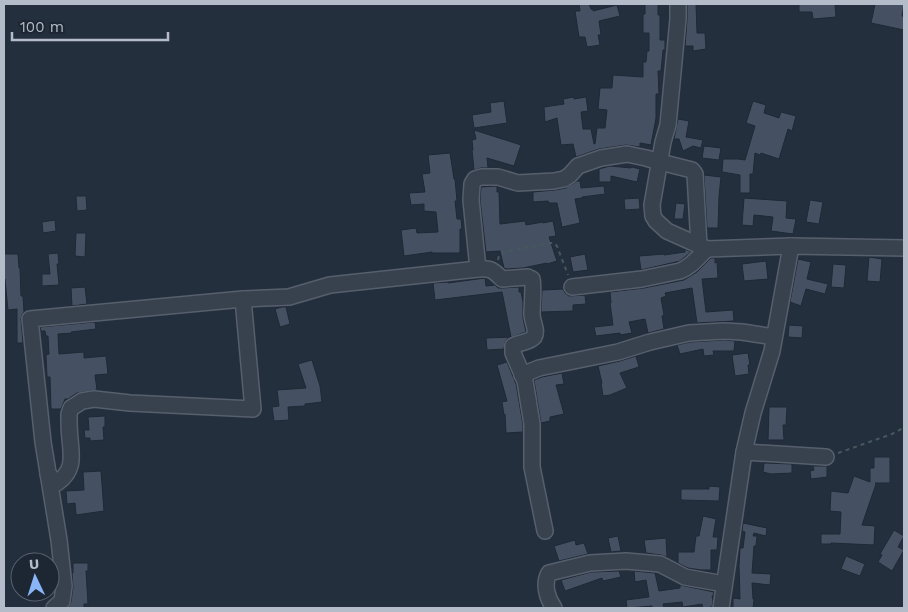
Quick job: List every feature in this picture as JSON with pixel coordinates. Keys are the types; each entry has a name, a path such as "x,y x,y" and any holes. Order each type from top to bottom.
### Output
{"street":[{"path":"678,4 668,125 663,142 652,204 653,216 656,222 667,231 703,248 791,246 904,248"},
{"path":"478,269 471,200 472,184 475,179 498,177 518,183 554,181 564,179 578,166 601,158 627,154 692,170 695,174 703,248 691,265 680,271 572,287"},
{"path":"720,608 744,452 772,351 791,246"},
{"path":"54,608 62,601 64,586 59,540 43,442 30,319 243,299 289,297 330,286 488,268 493,270 502,279 531,278 532,317 536,327 535,335 531,340 517,343 513,346 512,352 525,381 532,424 532,467 545,531"},
{"path":"48,474 57,483 69,470 72,457 69,414 71,408 82,401 94,399 130,403 252,409 243,299"},
{"path":"522,375 539,368 618,352 689,333 742,332 774,337"},
{"path":"744,452 826,457"},
{"path":"554,608 549,601 546,582 549,573 590,562 626,560 652,562 685,577 724,584"}],"path":[{"path":"498,260 499,255 504,252 554,243 572,287"},
{"path":"826,457 892,434 904,426"}],"building":[{"path":"579,4 589,4 593,11 617,5 620,16 599,21 601,35 598,35 600,45 587,47 585,37 579,37 575,11 580,11"},
{"path":"645,4 658,4 660,40 665,40 661,71 658,71 659,94 656,94 656,118 651,145 640,143 640,147 626,145 599,149 576,157 573,144 561,145 557,118 545,122 544,107 564,104 563,99 586,97 588,111 581,112 583,129 591,129 595,144 597,128 605,128 607,110 598,109 600,88 612,88 613,75 643,77 643,62 646,62 647,51 649,51 649,33 643,33"},
{"path":"687,4 696,4 697,33 705,33 706,49 693,51 693,46 685,46"},
{"path":"799,4 835,4 836,17 813,19 812,12 799,12"},
{"path":"875,4 904,4 902,16 904,17 904,30 871,23"},
{"path":"504,101 507,123 474,128 472,115 491,112 490,103"},
{"path":"753,101 766,105 764,113 779,118 781,112 796,116 792,131 788,129 779,159 755,153 753,174 750,174 750,193 740,193 740,175 722,172 723,159 745,160 755,126 746,123"},
{"path":"678,119 689,121 686,137 703,140 701,148 693,146 683,151 679,139 674,139"},
{"path":"474,130 521,145 514,166 487,158 488,168 474,170 472,140 476,139"},
{"path":"704,146 721,148 719,160 702,158"},
{"path":"450,153 455,179 457,219 461,219 462,229 460,229 460,253 432,252 404,256 401,230 416,228 417,233 438,232 436,212 424,211 424,204 411,205 409,193 425,192 422,174 430,173 428,155"},
{"path":"610,166 640,169 637,182 611,176 611,182 599,182 599,169"},
{"path":"704,175 721,177 718,228 707,228"},
{"path":"580,181 581,188 604,186 605,194 575,199 580,223 562,227 557,203 549,203 548,201 533,202 533,192 566,188"},
{"path":"497,186 497,192 499,192 500,224 525,221 526,225 553,221 556,236 549,237 557,261 523,268 506,269 504,268 500,251 486,252 480,200 481,187"},
{"path":"76,196 86,196 87,210 77,211"},
{"path":"639,198 640,209 625,210 624,199"},
{"path":"744,198 787,201 786,218 796,219 793,234 771,231 773,217 754,215 753,226 742,225"},
{"path":"810,200 823,202 819,224 806,222"},
{"path":"676,203 685,204 683,219 674,219"},
{"path":"55,220 56,231 43,233 42,222"},
{"path":"76,233 86,233 85,257 75,256"},
{"path":"685,249 691,252 680,261 641,270 639,256 685,252"},
{"path":"58,253 59,285 42,286 42,274 50,274 48,254"},
{"path":"4,254 18,254 24,312 21,319 23,343 17,343 17,309 8,310 4,279"},
{"path":"585,254 588,270 573,272 570,257"},
{"path":"869,257 882,259 880,282 867,281"},
{"path":"711,258 715,258 715,263 717,262 718,278 702,279 706,312 733,310 734,321 697,323 692,288 665,293 666,296 661,298 664,329 648,333 645,319 629,322 632,333 596,336 594,327 613,325 610,292 684,280 697,272"},
{"path":"798,259 811,262 807,279 828,284 825,294 806,289 801,306 790,302"},
{"path":"766,261 768,279 744,281 742,264"},
{"path":"833,264 846,265 844,288 831,287"},
{"path":"485,278 486,286 495,285 498,288 519,287 523,302 523,318 526,332 511,337 502,292 435,300 433,283"},
{"path":"85,287 87,304 72,306 71,288"},
{"path":"563,289 569,296 585,295 586,304 573,305 573,311 541,312 542,290"},
{"path":"286,307 290,324 280,327 275,309"},
{"path":"95,322 96,329 58,334 59,354 84,352 84,358 106,356 108,374 95,375 97,390 77,393 65,399 61,409 51,409 50,377 47,377 46,355 49,354 48,336 46,336 45,331 41,331 40,327"},
{"path":"789,325 803,326 802,338 788,337"},
{"path":"511,337 505,342 504,349 487,350 486,338"},
{"path":"735,341 734,351 713,351 714,355 704,356 703,349 680,354 677,345 690,342"},
{"path":"748,353 749,374 735,376 732,355"},
{"path":"636,356 639,367 620,373 627,388 603,396 598,366"},
{"path":"312,360 320,386 322,402 288,407 289,420 274,421 272,407 279,406 277,390 306,388 298,364"},
{"path":"507,362 516,384 523,432 506,433 502,402 507,401 497,365"},
{"path":"562,373 564,384 556,385 564,414 550,417 550,421 541,423 534,380"},
{"path":"769,407 787,407 786,425 783,425 784,440 768,440"},
{"path":"105,416 105,427 103,427 104,440 90,441 90,438 85,438 84,430 89,430 88,417"},
{"path":"874,457 890,457 890,483 875,483 862,525 875,526 874,545 821,544 821,534 840,534 841,512 830,511 831,491 848,493 854,476 870,482 870,468 874,468"},
{"path":"764,463 792,464 792,473 771,474 763,472"},
{"path":"813,466 827,466 827,477 811,479 810,471 814,470"},
{"path":"101,471 104,511 76,515 75,503 67,504 66,491 84,490 83,472"},
{"path":"709,486 720,487 719,501 681,500 681,489 709,489"},
{"path":"703,516 716,519 713,537 718,537 717,550 711,550 711,570 688,568 678,563 678,552 694,552 696,536 699,536"},
{"path":"743,523 767,528 766,536 754,533 753,536 757,536 756,546 754,546 752,573 771,574 770,585 752,583 753,608 733,608 733,598 740,599 740,548 743,548 745,532 742,531"},
{"path":"894,530 904,536 898,547 904,550 892,571 878,562 882,555 880,554"},
{"path":"618,536 621,551 611,552 608,538"},
{"path":"666,538 667,557 646,553 644,540"},
{"path":"575,540 576,545 584,543 588,554 559,561 554,546"},
{"path":"846,556 865,564 860,576 841,569"},
{"path":"73,563 88,563 88,571 86,571 88,604 84,604 84,608 68,608 71,602 73,587"},
{"path":"619,571 621,577 603,581 602,578 565,591 561,580 591,572"},
{"path":"634,571 655,573 659,591 680,588 680,585 714,592 712,607 703,608 702,604 683,607 682,602 663,604 664,608 652,608 652,606 627,608 626,600 649,597 646,580 635,582"}]}
